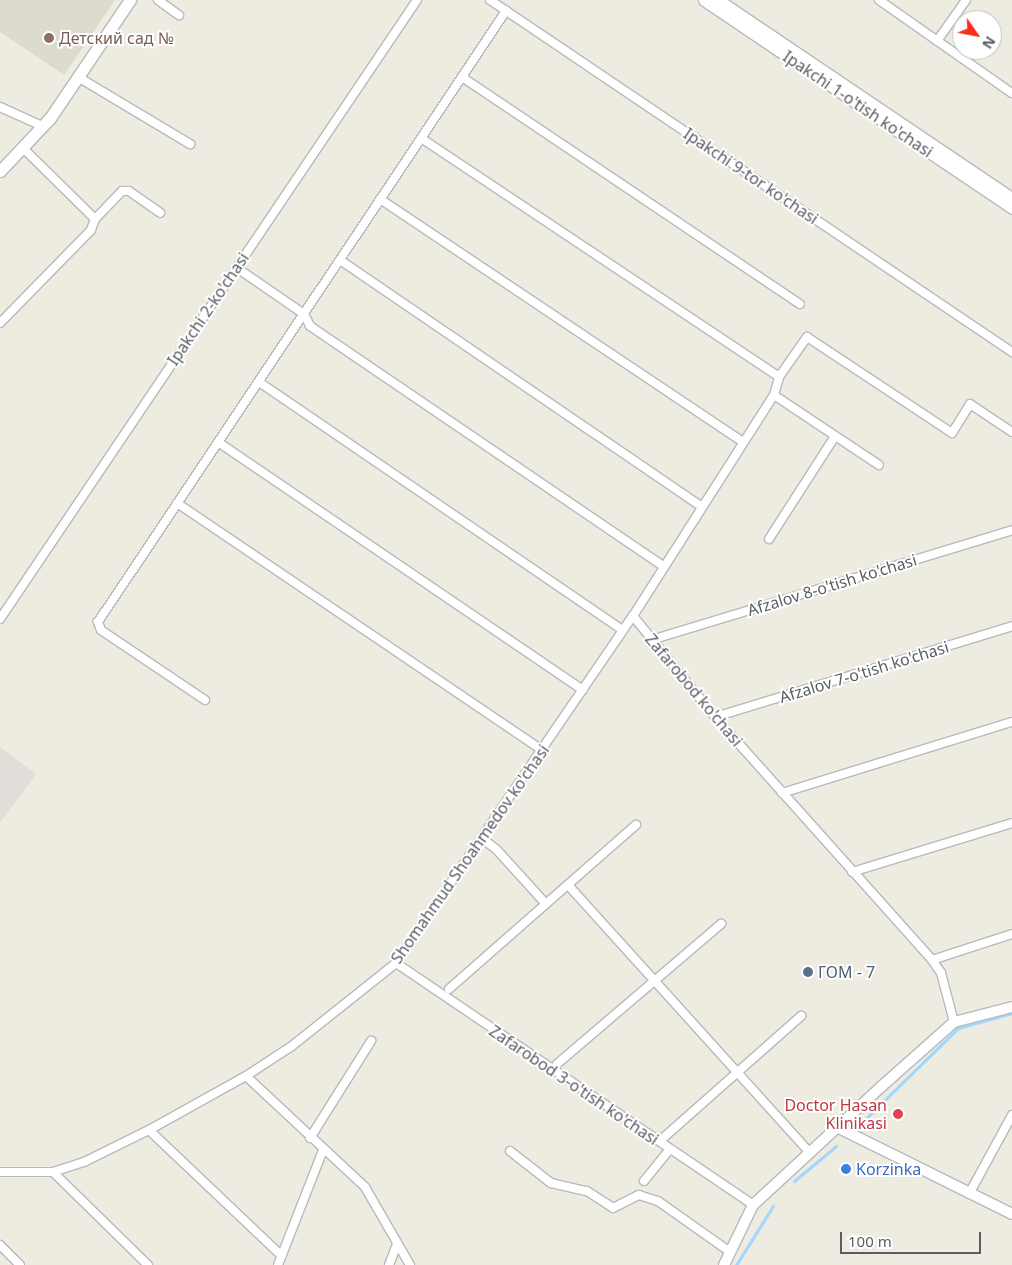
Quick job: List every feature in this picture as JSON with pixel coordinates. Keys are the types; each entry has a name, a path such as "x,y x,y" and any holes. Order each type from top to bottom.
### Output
{"main road":[{"path":"0,171 42,126 130,0"},
{"name":"Ipakchi 1-o'tish ko'chasi","path":"704,0 1012,208"},
{"name":"Ipakchi 1-o'tish ko'chasi","path":"718,0 1012,198"}],"street":[{"path":"158,0 179,15"},
{"name":"Ipakchi 2-ko'chasi","path":"0,619 417,0"},
{"name":"Ipakchi 9-tor ko'chasi","path":"490,0 1012,352"},
{"path":"878,0 1012,93"},
{"path":"937,41 966,0"},
{"path":"205,700 98,627 100,618 506,11"},
{"path":"78,77 190,144"},
{"path":"462,77 800,304"},
{"path":"0,107 42,126"},
{"path":"421,138 779,378"},
{"path":"23,148 95,220"},
{"path":"0,323 91,230 95,220 126,189 160,212"},
{"path":"380,199 743,442"},
{"path":"340,260 702,507"},
{"path":"236,268 304,314 310,326 664,566"},
{"path":"633,616 774,395 779,378 807,337 952,433 970,404 1012,432"},
{"path":"259,382 623,630"},
{"path":"774,395 879,466"},
{"path":"769,539 835,436"},
{"path":"218,442 583,690"},
{"path":"177,503 543,751"},
{"name":"Afzalov 8-o'tish ko'chasi","path":"651,640 1012,530"},
{"name":"Shomahmud Shoahmedov ko'chasi","path":"0,1172 53,1172 84,1162 149,1130 246,1076 292,1046 396,963 483,839 633,616"},
{"name":"Zafarobod ko'chasi","path":"633,616 715,717 932,960 940,973 954,1022"},
{"name":"Afzalov 7-o'tish ko'chasi","path":"715,717 1012,626"},
{"path":"782,793 1012,722"},
{"path":"852,872 1012,823"},
{"path":"449,989 636,826"},
{"path":"483,839 546,904"},
{"path":"568,885 810,1153"},
{"path":"557,1064 721,924"},
{"path":"932,960 1012,934"},
{"name":"Zafarobod 3-o'tish ko'chasi","path":"396,963 669,1150 753,1205"},
{"path":"724,1265 729,1250 753,1205 954,1022 1012,1007"},
{"path":"662,1139 801,1016"},
{"path":"310,1138 371,1042"},
{"path":"246,1076 310,1138 365,1187 410,1265"},
{"path":"969,1194 1012,1115"},
{"path":"838,1127 1012,1214"},
{"path":"149,1130 282,1256"},
{"path":"278,1265 323,1150"},
{"path":"644,1181 669,1150"},
{"path":"510,1151 551,1183 587,1192 613,1208 639,1195 658,1201 729,1250"},
{"path":"53,1172 148,1265"},
{"path":"389,1265 397,1244"},
{"path":"0,1245 20,1265"}],"shaded area":[{"name":"Детский сад №","path":"0,0 115,0 64,75 0,32"},
{"path":"0,747 36,774 0,823"}],"waterway":[{"path":"853,1131 958,1028 1012,1013"},
{"path":"794,1181 836,1146"},
{"path":"736,1265 773,1206"}],"place":[{"name":"Детский сад №","path":"49,38"},
{"name":"ГОМ - 7","path":"808,972"},
{"name":"Doctor Hasan Klinikasi","path":"898,1114"},
{"name":"Korzinka","path":"846,1169"}]}
